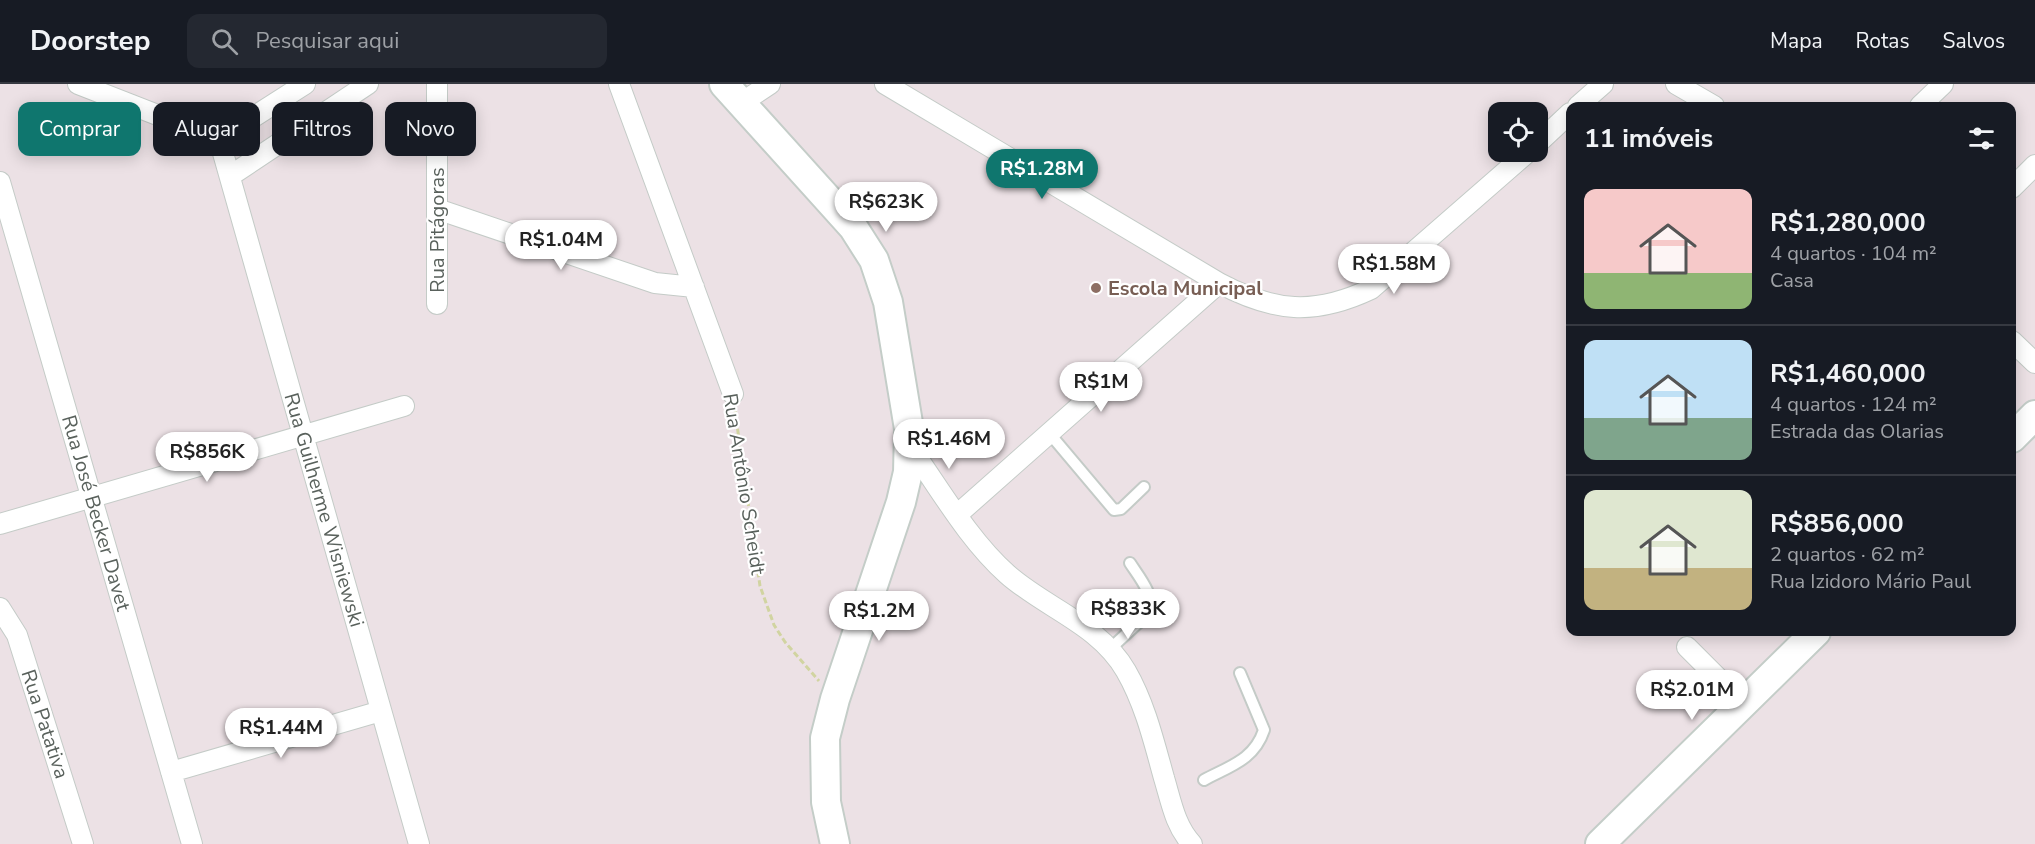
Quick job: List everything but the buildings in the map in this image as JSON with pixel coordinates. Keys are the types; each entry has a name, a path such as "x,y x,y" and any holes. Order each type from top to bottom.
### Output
{"main road":[{"path":"733,93 854,227 874,260 888,302 910,447 901,502 835,699 825,738 823,768 826,802 835,844"},
{"path":"2016,434 2035,415"},
{"path":"1600,844 1812,636"}],"street":[{"path":"78,84 153,113"},
{"path":"260,113 305,84"},
{"path":"230,176 368,84"},
{"name":"Rua Pitágoras","path":"437,84 437,304"},
{"name":"Rua Antônio Scheidt","path":"619,84 733,394"},
{"path":"733,93 770,84"},
{"path":"885,84 1219,284 1247,298 1272,306 1299,307 1350,299 1389,276 1517,162"},
{"path":"1583,102 1604,84"},
{"path":"1676,84 1707,102"},
{"path":"1924,102 1943,84"},
{"path":"1548,134 1566,117"},
{"name":"Rua Guilherme Wisniewski","path":"224,156 419,844"},
{"path":"2016,184 2035,165"},
{"name":"Rua José Becker Davet","path":"0,182 192,844"},
{"path":"437,209 654,284 694,287"},
{"path":"958,514 1219,284"},
{"path":"2016,345 2035,363"},
{"path":"0,524 404,406"},
{"path":"910,447 988,555 1007,574 1090,630 1111,648 1126,670 1140,699 1177,822 1192,844"},
{"name":"Rua Patativa","path":"0,608 17,635 83,844"},
{"path":"1688,647 1743,703"},
{"path":"171,772 381,711"}],"lane":[{"path":"1050,434 1114,510 1121,509 1144,487"},
{"path":"1111,648 1150,612 1152,604 1150,596 1130,563"},
{"path":"1204,780 1250,755 1260,741 1264,730 1240,673"}],"path":[{"name":"Rua Antônio Scheidt","path":"733,394 760,586 774,624 785,642 835,699"}],"place":[{"name":"Escola Municipal","path":"1096,288"}]}
